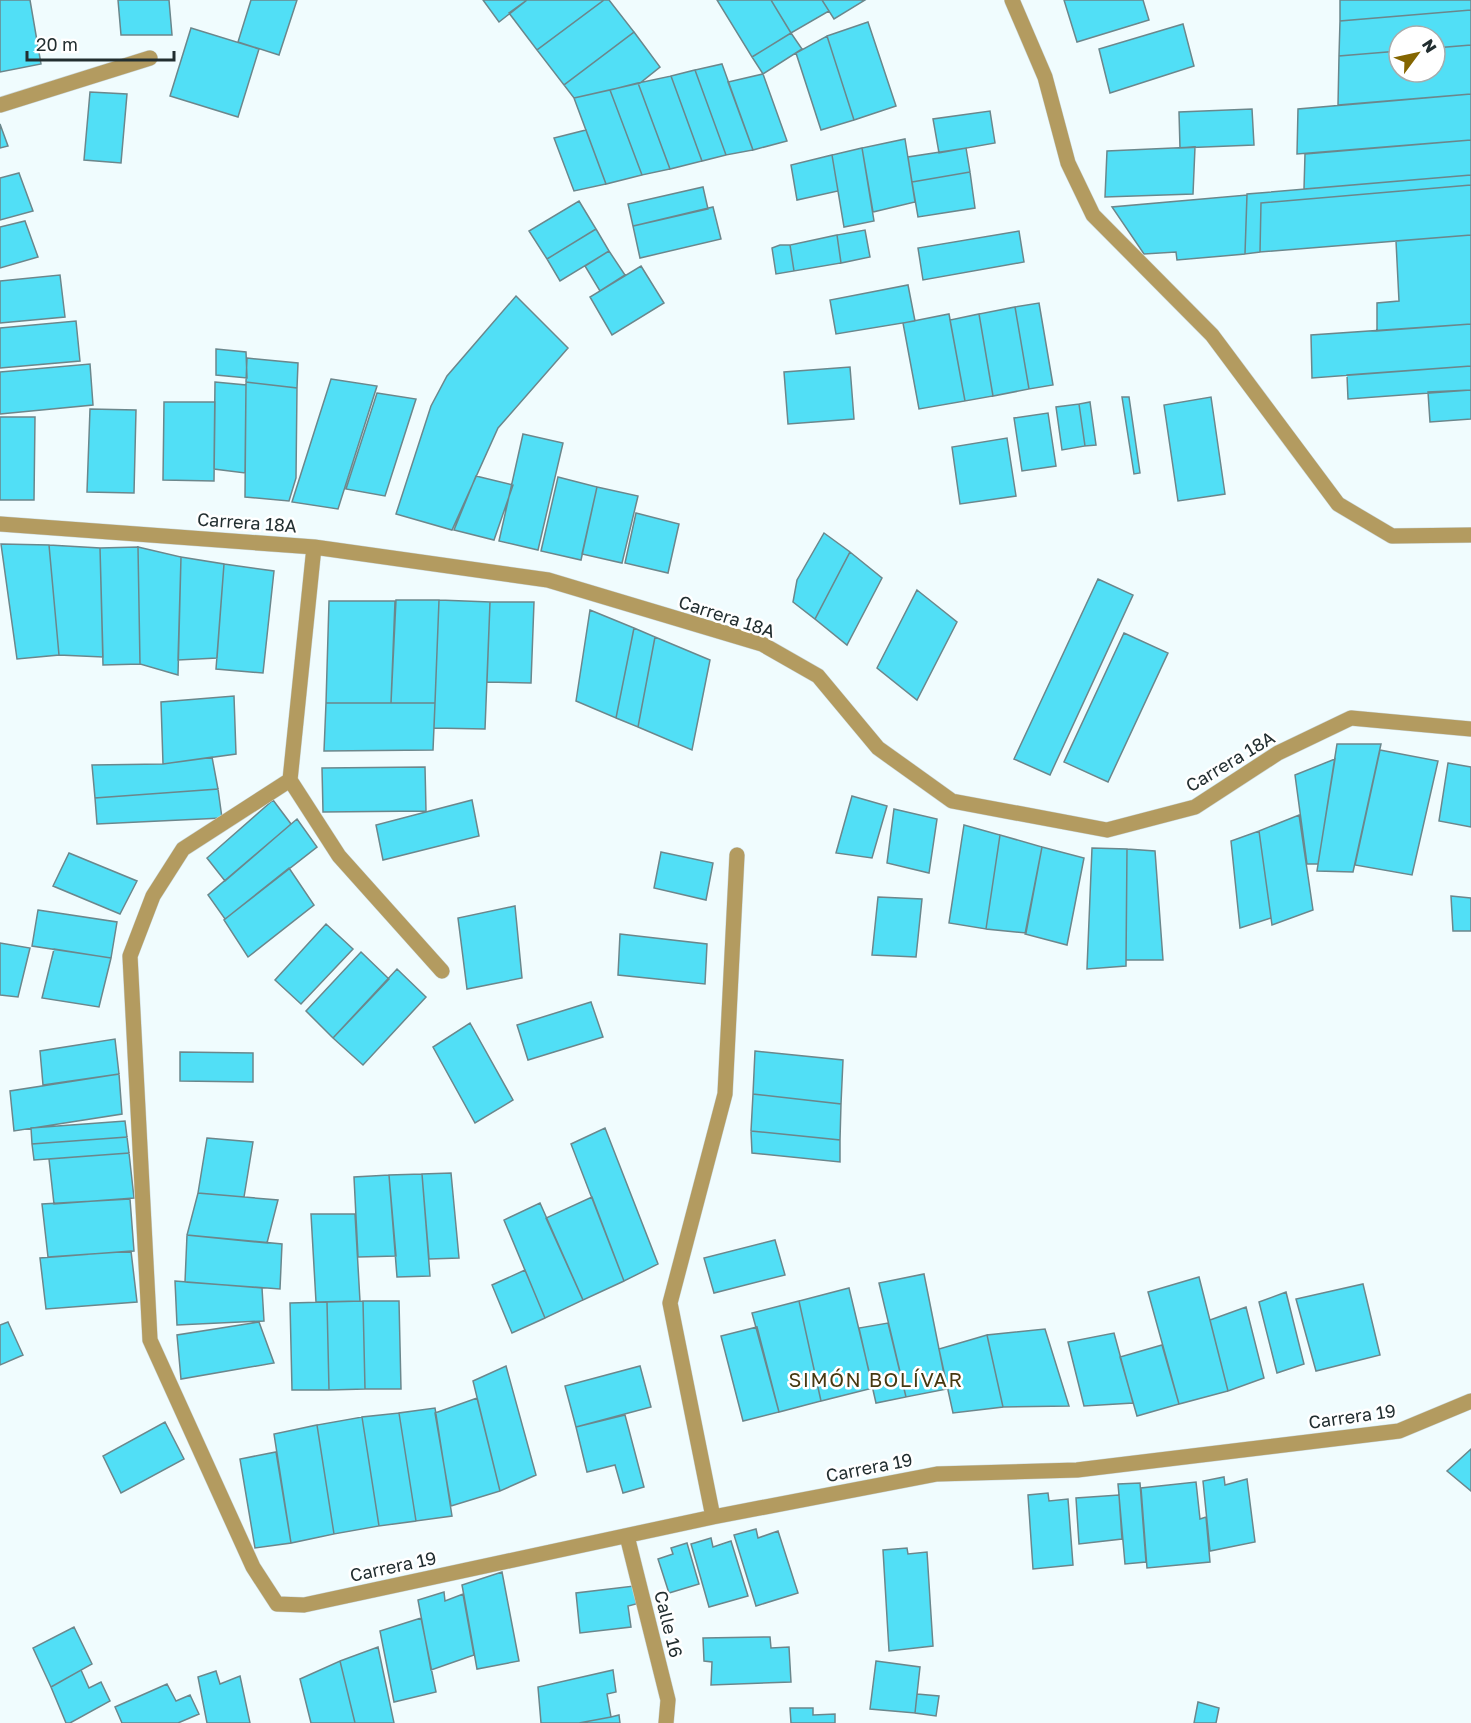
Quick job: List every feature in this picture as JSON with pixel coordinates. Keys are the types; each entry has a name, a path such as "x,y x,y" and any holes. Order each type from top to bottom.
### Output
{"street":[{"path":"1012,0 1045,77 1068,164 1094,214 1212,335 1338,504 1392,536 1471,535"},
{"path":"0,105 150,58"},
{"name":"Carrera 18A","path":"0,524 314,547 548,580 762,644 818,676 878,748 952,801 1107,830 1195,807 1278,753 1351,718 1471,729"},
{"path":"314,547 290,780 339,856 442,971"},
{"name":"Carrera 19","path":"290,780 183,849 153,896 130,956 150,1340 253,1566 277,1604 304,1605 713,1517 937,1474 1077,1470 1400,1431 1471,1401"},
{"path":"713,1517 670,1303 725,1094 737,855"},
{"name":"Calle 16","path":"627,1536 668,1700 666,1723"}],"building":[{"path":"0,0 30,0 41,64 0,72"},
{"path":"118,0 169,0 172,35 121,35"},
{"path":"251,0 297,0 279,55 238,42"},
{"path":"483,0 527,0 499,22"},
{"path":"527,0 604,0 537,50 509,13"},
{"path":"604,0 609,0 634,32 564,85 537,50"},
{"path":"717,0 771,0 791,33 752,57"},
{"path":"771,0 822,0 829,11 791,33"},
{"path":"822,0 865,0 834,19"},
{"path":"1064,0 1143,0 1149,20 1077,42"},
{"path":"1340,0 1471,0 1471,10 1340,21"},
{"path":"1471,10 1471,45 1447,47 1447,24 1387,24 1387,52 1339,56 1340,21"},
{"path":"868,22 896,106 854,120 827,36"},
{"path":"1183,24 1194,66 1110,93 1099,49"},
{"path":"191,28 259,49 238,117 170,96"},
{"path":"634,32 660,67 640,83 574,98 564,85"},
{"path":"791,33 802,49 763,74 752,57"},
{"path":"827,36 854,120 821,130 796,53"},
{"path":"1471,45 1471,94 1338,105 1339,56 1387,52 1387,84 1447,84 1447,47"},
{"path":"722,64 753,150 726,155 695,70"},
{"path":"695,70 726,155 702,161 671,76"},
{"path":"763,74 787,141 753,150 728,82"},
{"path":"671,76 702,161 670,169 638,83"},
{"path":"638,83 670,169 642,175 610,90"},
{"path":"610,90 642,175 606,184 574,98"},
{"path":"90,92 127,94 121,163 84,160"},
{"path":"1471,94 1471,140 1297,154 1298,109"},
{"path":"1252,109 1254,145 1180,148 1179,112"},
{"path":"990,111 995,143 939,153 933,119"},
{"path":"0,124 8,146 0,148"},
{"path":"586,130 606,184 574,191 554,138"},
{"path":"905,139 915,202 873,212 862,148"},
{"path":"1471,140 1471,175 1304,189 1305,154"},
{"path":"1195,147 1193,194 1105,197 1107,151"},
{"path":"862,148 874,221 844,227 832,155"},
{"path":"966,148 970,172 912,182 908,157"},
{"path":"832,155 838,191 797,200 791,165"},
{"path":"970,172 975,208 918,217 912,182"},
{"path":"19,173 33,211 0,220 0,178"},
{"path":"1471,175 1471,185 1261,203 1260,252 1245,254 1247,194"},
{"path":"1471,185 1471,235 1260,252 1261,203"},
{"path":"703,187 708,209 633,226 628,204"},
{"path":"1247,195 1245,254 1223,256 1177,260 1176,252 1144,254 1112,207"},
{"path":"579,201 596,229 547,259 529,231"},
{"path":"713,207 721,239 640,258 633,226"},
{"path":"25,221 38,257 0,268 0,227"},
{"path":"596,229 609,251 560,281 547,259"},
{"path":"865,230 870,257 841,263 837,235"},
{"path":"1019,231 1024,262 923,280 918,248"},
{"path":"837,235 841,263 794,271 790,245"},
{"path":"1471,235 1471,324 1377,331 1377,303 1399,301 1396,241"},
{"path":"790,245 794,271 776,274 772,248"},
{"path":"609,251 625,275 600,291 585,266"},
{"path":"641,266 664,303 612,335 590,297"},
{"path":"60,275 65,317 0,323 0,281"},
{"path":"908,285 915,321 836,334 830,300"},
{"path":"516,296 568,348 498,428 452,530 396,514 431,406 447,376"},
{"path":"1039,303 1053,385 1029,389 1015,307"},
{"path":"1015,307 1029,389 993,396 979,314"},
{"path":"949,314 965,401 919,409 903,323"},
{"path":"979,314 993,396 965,401 950,320"},
{"path":"76,321 80,361 0,368 0,328"},
{"path":"1471,324 1471,366 1312,378 1311,335"},
{"path":"216,349 246,352 247,378 216,375"},
{"path":"247,358 298,363 297,388 246,382"},
{"path":"90,364 93,405 0,414 0,372"},
{"path":"1471,366 1471,390 1348,399 1347,375"},
{"path":"850,367 854,419 788,424 784,372"},
{"path":"331,379 377,386 338,509 292,502"},
{"path":"215,382 246,385 245,473 214,469"},
{"path":"246,382 297,388 296,478 289,501 245,497"},
{"path":"1471,390 1471,419 1430,422 1428,392"},
{"path":"377,393 416,399 385,496 346,489"},
{"path":"1122,397 1129,397 1140,473 1134,474"},
{"path":"1211,397 1225,494 1178,501 1164,405"},
{"path":"164,402 215,402 214,481 163,480"},
{"path":"1090,402 1096,445 1085,446 1079,404"},
{"path":"1079,404 1085,446 1062,450 1056,407"},
{"path":"90,409 136,410 134,493 87,492"},
{"path":"1048,413 1056,466 1022,471 1014,418"},
{"path":"0,417 35,417 34,500 0,500"},
{"path":"523,434 563,443 538,550 499,541"},
{"path":"1007,438 1016,496 960,504 952,447"},
{"path":"476,476 513,485 494,540 454,530"},
{"path":"558,477 597,487 581,560 541,551"},
{"path":"597,487 638,496 622,563 582,554"},
{"path":"636,513 679,524 668,573 625,563"},
{"path":"824,533 850,552 815,619 793,602 797,580"},
{"path":"1,544 49,545 59,655 17,659"},
{"path":"49,545 100,548 103,657 59,655"},
{"path":"138,547 140,664 103,665 100,548"},
{"path":"138,547 181,557 178,675 140,664"},
{"path":"850,552 882,578 847,645 815,619"},
{"path":"181,557 224,564 217,658 178,660"},
{"path":"224,564 274,571 263,673 216,669"},
{"path":"1098,579 1133,595 1050,775 1014,759"},
{"path":"917,590 957,622 917,700 877,668"},
{"path":"396,600 439,600 435,703 391,703"},
{"path":"439,600 490,602 485,729 434,728"},
{"path":"329,601 395,601 391,703 326,703"},
{"path":"490,602 534,602 531,683 487,682"},
{"path":"590,610 634,628 616,718 576,701"},
{"path":"634,628 655,637 638,727 616,718"},
{"path":"1124,633 1168,653 1108,782 1064,762"},
{"path":"655,637 710,660 692,750 638,727"},
{"path":"234,696 236,754 163,764 161,702"},
{"path":"326,703 435,703 433,750 324,751"},
{"path":"1337,744 1381,744 1353,872 1317,871"},
{"path":"1380,750 1438,761 1412,875 1355,865"},
{"path":"212,757 218,789 95,798 92,765 163,764"},
{"path":"1335,759 1318,864 1307,864 1295,775"},
{"path":"1448,763 1471,767 1471,827 1439,821"},
{"path":"425,767 426,811 323,812 322,768"},
{"path":"218,789 222,818 97,824 95,798"},
{"path":"852,796 887,806 872,858 836,853"},
{"path":"273,800 291,824 225,881 207,858"},
{"path":"472,800 479,836 383,860 376,825"},
{"path":"894,809 937,819 929,873 887,863"},
{"path":"1299,815 1313,910 1272,925 1259,831"},
{"path":"297,819 317,847 225,919 208,895"},
{"path":"964,825 1000,835 986,929 949,923"},
{"path":"1259,831 1271,918 1240,928 1231,841"},
{"path":"1000,835 1042,847 1026,933 986,929"},
{"path":"1042,847 1084,858 1067,945 1025,934"},
{"path":"1092,848 1127,849 1126,966 1087,969"},
{"path":"1127,849 1155,851 1163,960 1126,960"},
{"path":"661,852 713,863 706,900 654,888"},
{"path":"69,853 137,881 120,914 53,886"},
{"path":"289,868 314,905 248,957 224,920"},
{"path":"1451,896 1471,898 1471,931 1453,931"},
{"path":"878,897 922,899 916,957 872,955"},
{"path":"515,906 522,978 467,989 458,918"},
{"path":"38,910 117,922 111,958 32,946"},
{"path":"326,924 353,949 301,1004 275,980"},
{"path":"620,934 707,944 705,984 618,975"},
{"path":"0,943 30,948 18,997 0,995"},
{"path":"54,949 111,958 99,1007 42,998"},
{"path":"361,952 389,979 333,1038 306,1011"},
{"path":"397,969 426,997 363,1065 333,1038"},
{"path":"591,1002 603,1037 528,1060 517,1025"},
{"path":"470,1023 513,1100 475,1123 433,1047"},
{"path":"115,1039 119,1074 43,1085 40,1051"},
{"path":"755,1051 843,1060 841,1104 753,1094"},
{"path":"180,1052 253,1053 253,1082 180,1081"},
{"path":"119,1074 122,1114 14,1131 10,1091"},
{"path":"753,1094 841,1104 840,1140 751,1131"},
{"path":"125,1121 127,1137 32,1144 31,1128"},
{"path":"605,1128 658,1264 624,1281 571,1144"},
{"path":"751,1131 840,1140 840,1162 752,1153"},
{"path":"127,1137 129,1153 34,1160 32,1144"},
{"path":"207,1138 253,1142 244,1197 198,1193"},
{"path":"129,1153 134,1198 54,1204 49,1159"},
{"path":"451,1173 459,1258 429,1259 422,1174"},
{"path":"422,1174 430,1276 397,1277 389,1175"},
{"path":"389,1175 396,1256 358,1257 354,1177"},
{"path":"198,1193 278,1200 267,1243 187,1235"},
{"path":"592,1197 624,1281 583,1300 546,1218"},
{"path":"130,1199 134,1251 48,1257 42,1204"},
{"path":"540,1203 583,1300 545,1318 504,1220"},
{"path":"311,1214 355,1214 360,1301 316,1302"},
{"path":"187,1235 282,1244 280,1289 185,1282"},
{"path":"775,1240 785,1275 714,1293 704,1258"},
{"path":"131,1251 137,1302 46,1309 40,1258"},
{"path":"525,1270 545,1318 512,1333 492,1285"},
{"path":"924,1274 947,1389 906,1397 879,1283"},
{"path":"1199,1277 1228,1391 1179,1404 1148,1292"},
{"path":"175,1281 262,1288 264,1321 177,1325"},
{"path":"1363,1284 1380,1355 1316,1371 1296,1299"},
{"path":"849,1288 873,1388 821,1401 799,1301"},
{"path":"1286,1292 1304,1364 1277,1373 1259,1302"},
{"path":"363,1301 365,1389 329,1390 327,1302"},
{"path":"363,1301 399,1301 401,1389 365,1389"},
{"path":"799,1301 821,1401 779,1412 752,1313"},
{"path":"327,1302 329,1390 292,1390 290,1303"},
{"path":"1246,1307 1264,1378 1228,1391 1210,1320"},
{"path":"8,1322 23,1355 0,1365 0,1325"},
{"path":"259,1322 274,1363 181,1379 177,1335"},
{"path":"888,1323 906,1397 876,1403 859,1328"},
{"path":"757,1327 779,1412 743,1421 721,1336"},
{"path":"1045,1329 1069,1406 1003,1407 987,1335"},
{"path":"1114,1333 1133,1403 1084,1406 1068,1342"},
{"path":"987,1335 1003,1407 953,1413 939,1349"},
{"path":"1162,1345 1179,1404 1137,1416 1120,1357"},
{"path":"506,1366 536,1475 500,1491 473,1381"},
{"path":"640,1366 651,1407 576,1427 565,1386"},
{"path":"477,1398 500,1491 451,1506 435,1413"},
{"path":"435,1408 452,1516 416,1521 399,1413"},
{"path":"399,1413 416,1521 379,1526 362,1417"},
{"path":"625,1415 644,1487 623,1493 615,1465 587,1472 576,1427"},
{"path":"362,1417 379,1526 334,1534 317,1425"},
{"path":"165,1422 184,1459 121,1493 103,1456"},
{"path":"317,1425 334,1534 291,1543 274,1434"},
{"path":"1471,1449 1471,1491 1447,1471"},
{"path":"276,1452 291,1543 255,1548 240,1459"},
{"path":"1224,1477 1225,1485 1247,1479 1255,1542 1210,1551 1203,1481"},
{"path":"1196,1482 1200,1519 1206,1517 1210,1562 1147,1568 1141,1488"},
{"path":"1140,1483 1146,1562 1125,1564 1118,1484"},
{"path":"1048,1493 1049,1501 1068,1499 1073,1565 1033,1569 1028,1495"},
{"path":"1119,1495 1122,1539 1079,1544 1076,1498"},
{"path":"756,1529 758,1538 778,1531 798,1593 756,1606 734,1535"},
{"path":"711,1538 713,1547 731,1541 748,1596 709,1607 691,1544"},
{"path":"687,1543 699,1584 669,1593 658,1559 673,1554 671,1548"},
{"path":"907,1548 908,1554 927,1552 933,1646 889,1651 883,1550"},
{"path":"502,1572 519,1661 477,1669 462,1585"},
{"path":"634,1586 636,1604 628,1606 631,1627 580,1633 576,1593"},
{"path":"444,1592 445,1601 463,1594 474,1655 431,1670 418,1600"},
{"path":"421,1618 436,1692 394,1702 380,1631"},
{"path":"74,1627 92,1664 51,1687 33,1648"},
{"path":"770,1637 771,1648 789,1647 791,1682 711,1685 712,1662 704,1661 703,1638"},
{"path":"378,1647 394,1723 355,1723 340,1661"},
{"path":"340,1661 355,1723 311,1723 300,1679"},
{"path":"876,1661 920,1667 915,1713 870,1709"},
{"path":"81,1670 89,1688 101,1682 110,1701 66,1723 51,1687"},
{"path":"613,1670 616,1692 607,1694 611,1717 579,1723 541,1723 538,1687"},
{"path":"216,1671 220,1684 240,1676 250,1723 207,1723 198,1677"},
{"path":"167,1684 176,1701 190,1695 199,1714 178,1723 122,1723 115,1707"},
{"path":"917,1694 939,1696 936,1716 915,1713"},
{"path":"1198,1702 1219,1708 1216,1723 1194,1723"},
{"path":"790,1708 813,1708 813,1715 835,1714 835,1723 791,1723"},
{"path":"619,1715 620,1723 579,1723 611,1717"}],"district":[{"name":"SIMÓN BOLÍVAR","path":"876,1379"}]}
